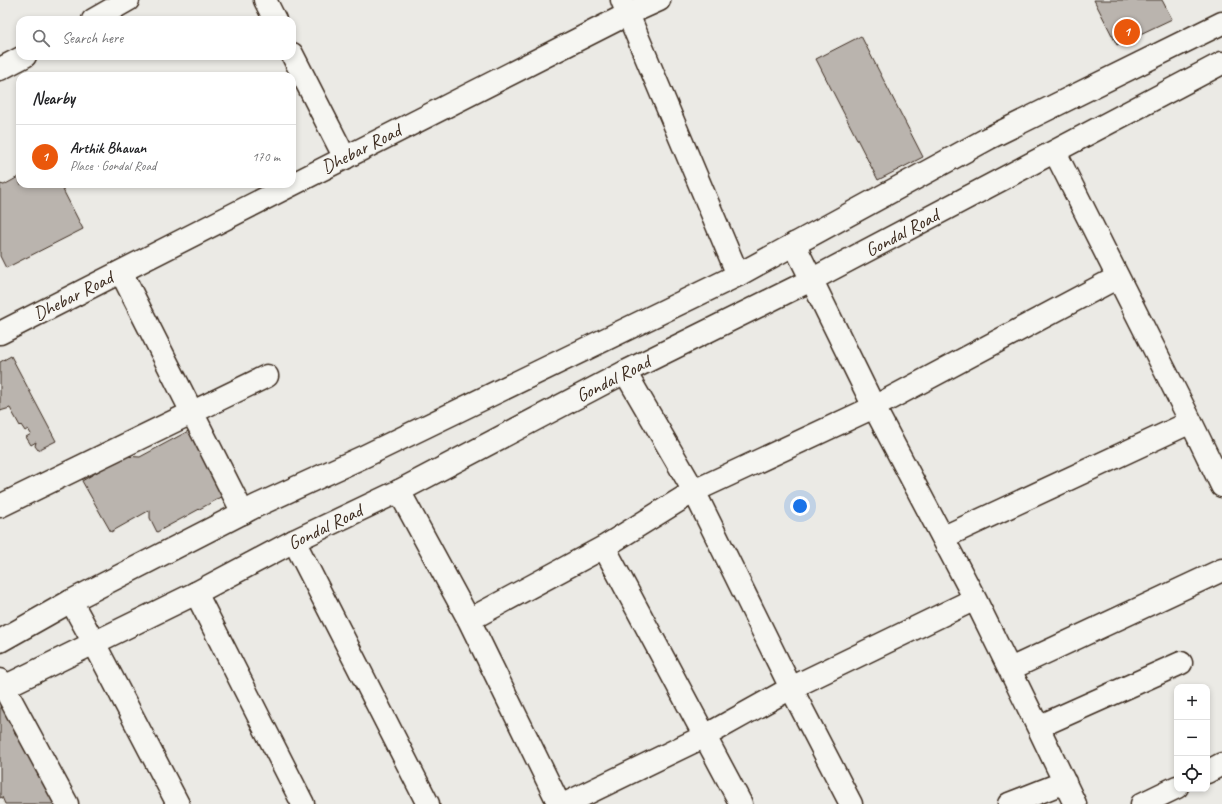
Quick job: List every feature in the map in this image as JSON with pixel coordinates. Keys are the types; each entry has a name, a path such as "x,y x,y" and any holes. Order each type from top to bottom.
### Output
{"street":[{"path":"99,16 128,0"},
{"path":"265,0 273,16"},
{"name":"Dhebar Road","path":"296,183 625,7 659,0"},
{"path":"625,7 738,275"},
{"name":"Gondal Road","path":"0,641 71,602 243,513 380,449 738,275 989,138 1222,23"},
{"path":"0,69 17,60"},
{"path":"295,60 345,158"},
{"name":"Gondal Road","path":"1,685 94,643 399,491 625,372 811,280 1222,63"},
{"path":"1055,152 1222,486"},
{"name":"Dhebar Road","path":"0,333 286,188"},
{"path":"794,244 874,406 944,537 1010,669 1065,782 1074,804"},
{"path":"121,272 243,513"},
{"path":"469,620 604,547 694,491 874,406 1118,277"},
{"path":"625,372 694,491 791,688 851,804"},
{"path":"0,506 267,376"},
{"path":"944,537 1191,422"},
{"path":"399,491 469,620 559,804"},
{"path":"294,542 428,804"},
{"path":"604,547 741,804"},
{"path":"1010,669 1222,570"},
{"path":"196,593 303,804"},
{"path":"565,804 705,736 791,688 975,599"},
{"path":"71,602 178,804"},
{"path":"1038,727 1181,664"},
{"path":"1,685 67,804"},
{"path":"1210,770 1222,764"},
{"path":"1009,804 1065,782"},
{"path":"1142,804 1174,788"}],"building":[{"path":"1094,0 1162,0 1172,19 1117,45"},
{"path":"861,36 923,157 878,180 816,59"},
{"path":"16,178 16,188 62,188 83,229 6,268 0,256 0,184 4,185"},
{"path":"11,356 56,441 38,450 35,446 36,442 31,445 26,437 31,434 28,429 25,431 21,425 20,426 10,408 0,411 0,362"},
{"path":"194,428 229,493 157,532 150,518 150,510 111,532 82,481 124,456 140,457"},
{"path":"0,697 57,804 5,804 2,797 0,798"}],"place":[{"name":"Arthik Bhavan","path":"1127,32"}]}
